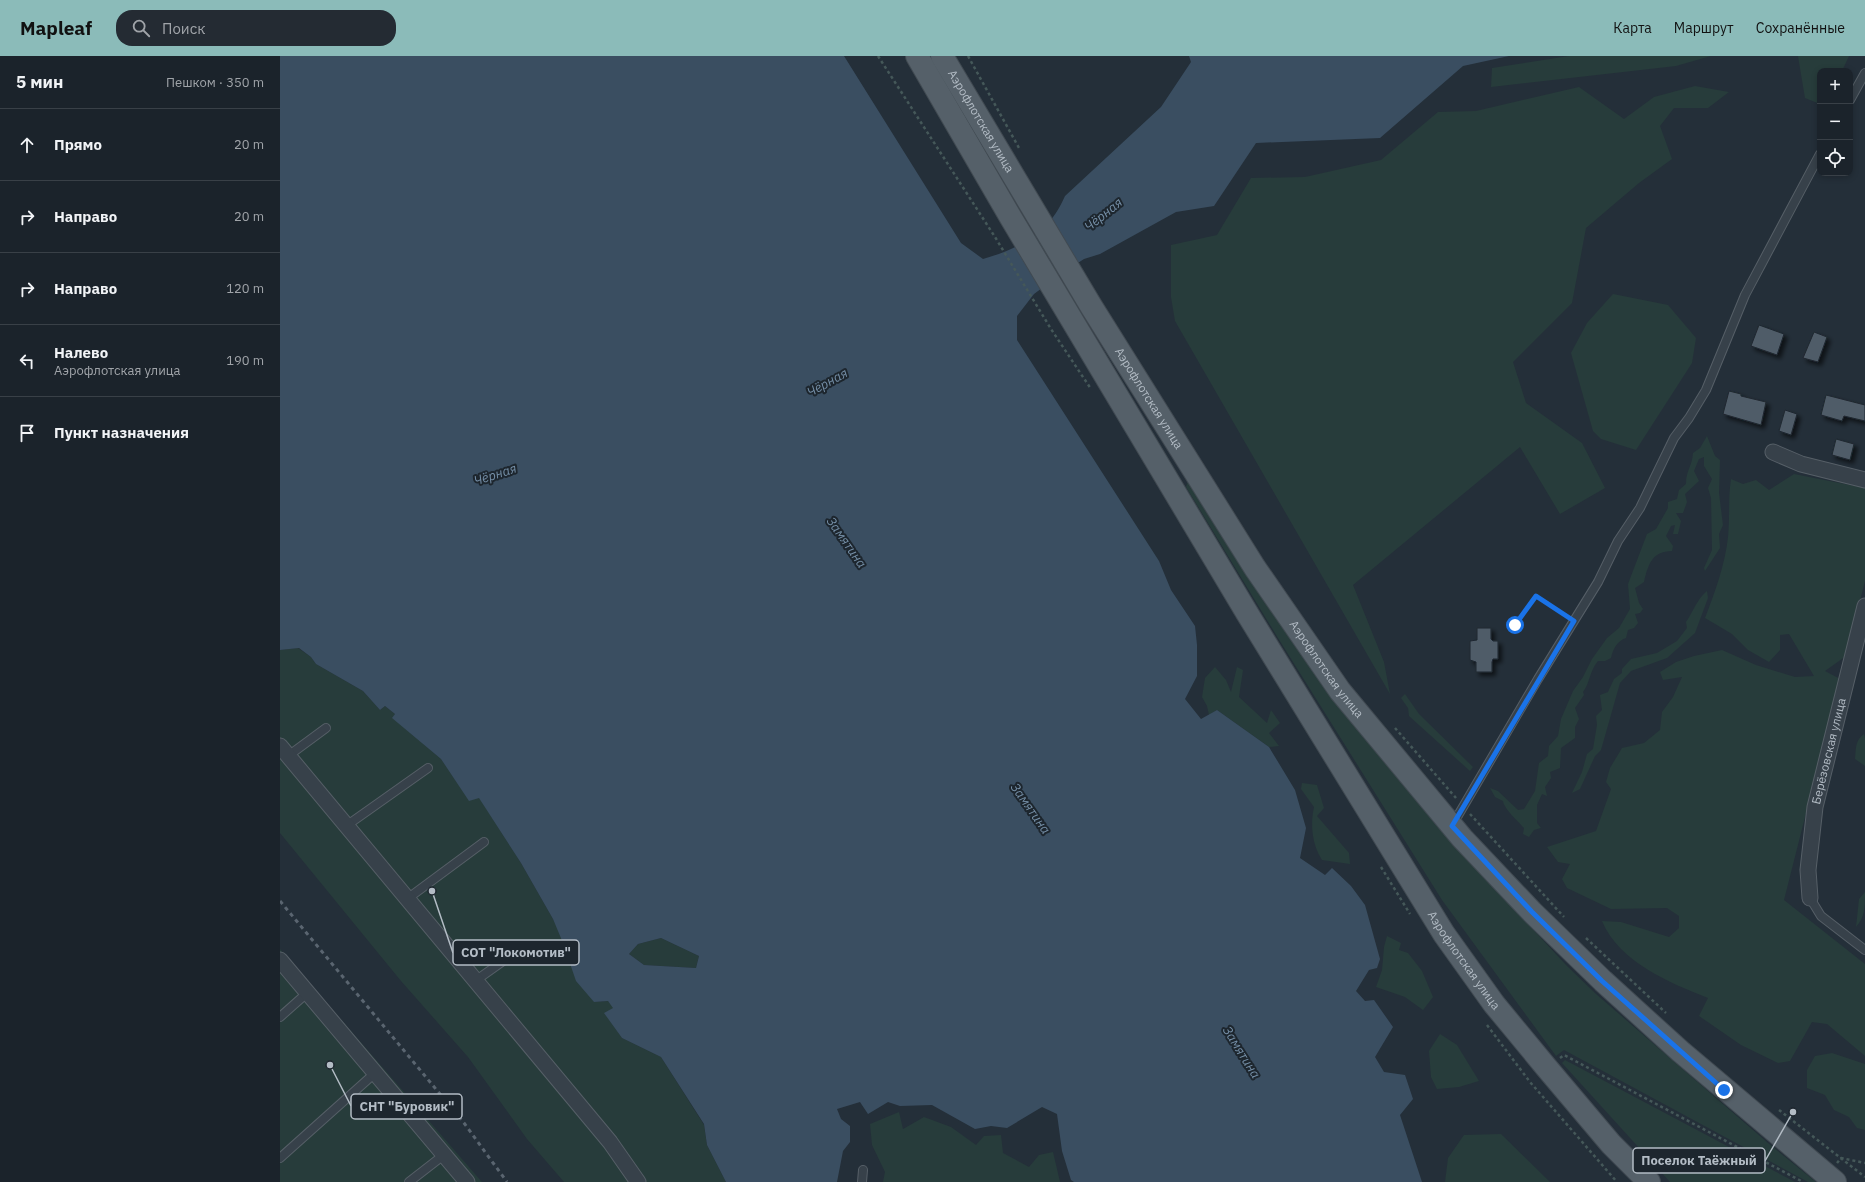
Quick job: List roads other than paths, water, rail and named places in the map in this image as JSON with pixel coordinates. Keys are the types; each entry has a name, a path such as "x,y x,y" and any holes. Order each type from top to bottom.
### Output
{"main road":[{"name":"Аэрофлотская улица","path":"917,56 1011,218 1247,613 1444,934 1494,1004 1546,1067 1611,1144 1649,1182"},
{"name":"Аэрофлотская улица","path":"942,56 1091,306 1254,568 1340,690 1452,826 1532,912 1602,981 1718,1086 1835,1182"}],"street":[{"path":"1773,452 1802,464 1865,480"},
{"name":"Берёзовская улица","path":"1810,898 1808,870 1815,807 1865,606"},
{"path":"284,751 610,1142 638,1182"},
{"path":"280,960 445,1154 467,1182"}],"lane":[{"path":"1853,95 1865,73"},
{"path":"1452,826 1598,582 1618,542 1640,508 1674,438 1689,418 1706,390 1745,295 1817,160"},
{"path":"284,751 326,728"},
{"path":"346,826 428,768"},
{"path":"407,899 484,842"},
{"path":"1810,898 1821,916 1865,950"},
{"path":"475,981 520,949"},
{"path":"280,1017 308,993"},
{"path":"280,1158 375,1073"},
{"path":"409,1182 445,1154"},
{"path":"862,1182 863,1170"}],"water":[{"path":"280,56 844,56 961,243 983,259 1010,250 1032,237 1042,229 1051,220 1065,196 1161,107 1191,62 1189,56 1509,56 1463,66 1380,138 1256,143 1214,206 1176,212 1100,254 1084,259 1034,294 1017,316 1017,340 1159,561 1171,590 1195,626 1197,645 1197,676 1185,699 1201,719 1217,710 1269,747 1295,790 1306,828 1300,858 1325,875 1332,868 1351,886 1365,905 1380,959 1377,968 1369,970 1356,991 1365,1001 1374,1000 1393,1027 1375,1057 1384,1072 1405,1075 1413,1099 1400,1115 1422,1182 1074,1182 1071,1180 1062,1151 1057,1114 1042,1107 1007,1128 991,1126 975,1129 932,1105 900,1106 888,1102 868,1114 860,1102 837,1109 841,1119 850,1126 850,1142 843,1151 837,1182 726,1182 707,1145 704,1124 661,1057 622,1038 604,1013 613,1008 608,1001 594,1002 576,981 553,919 521,863 479,798 469,801 441,759 392,718 395,714 385,706 380,710 363,691 316,664 311,657 299,648 280,650","holes":["661,938 699,956 696,968 644,965 629,954 638,944"]}],"railway":[{"path":"280,901 464,1123 507,1182"}],"place":[{"name":"СОТ \"Локомотив\"","path":"432,891"},
{"name":"СНТ \"Буровик\"","path":"330,1065"},
{"name":"Поселок Таёжный","path":"1793,1112"}],"water label":[{"name":"Чёрная","path":"1103,214"},
{"name":"Чёрная","path":"827,382"},
{"name":"Чёрная","path":"495,474"},
{"name":"Замятина","path":"847,542"},
{"name":"Замятина","path":"1031,808"},
{"name":"Замятина","path":"1242,1052"}]}
